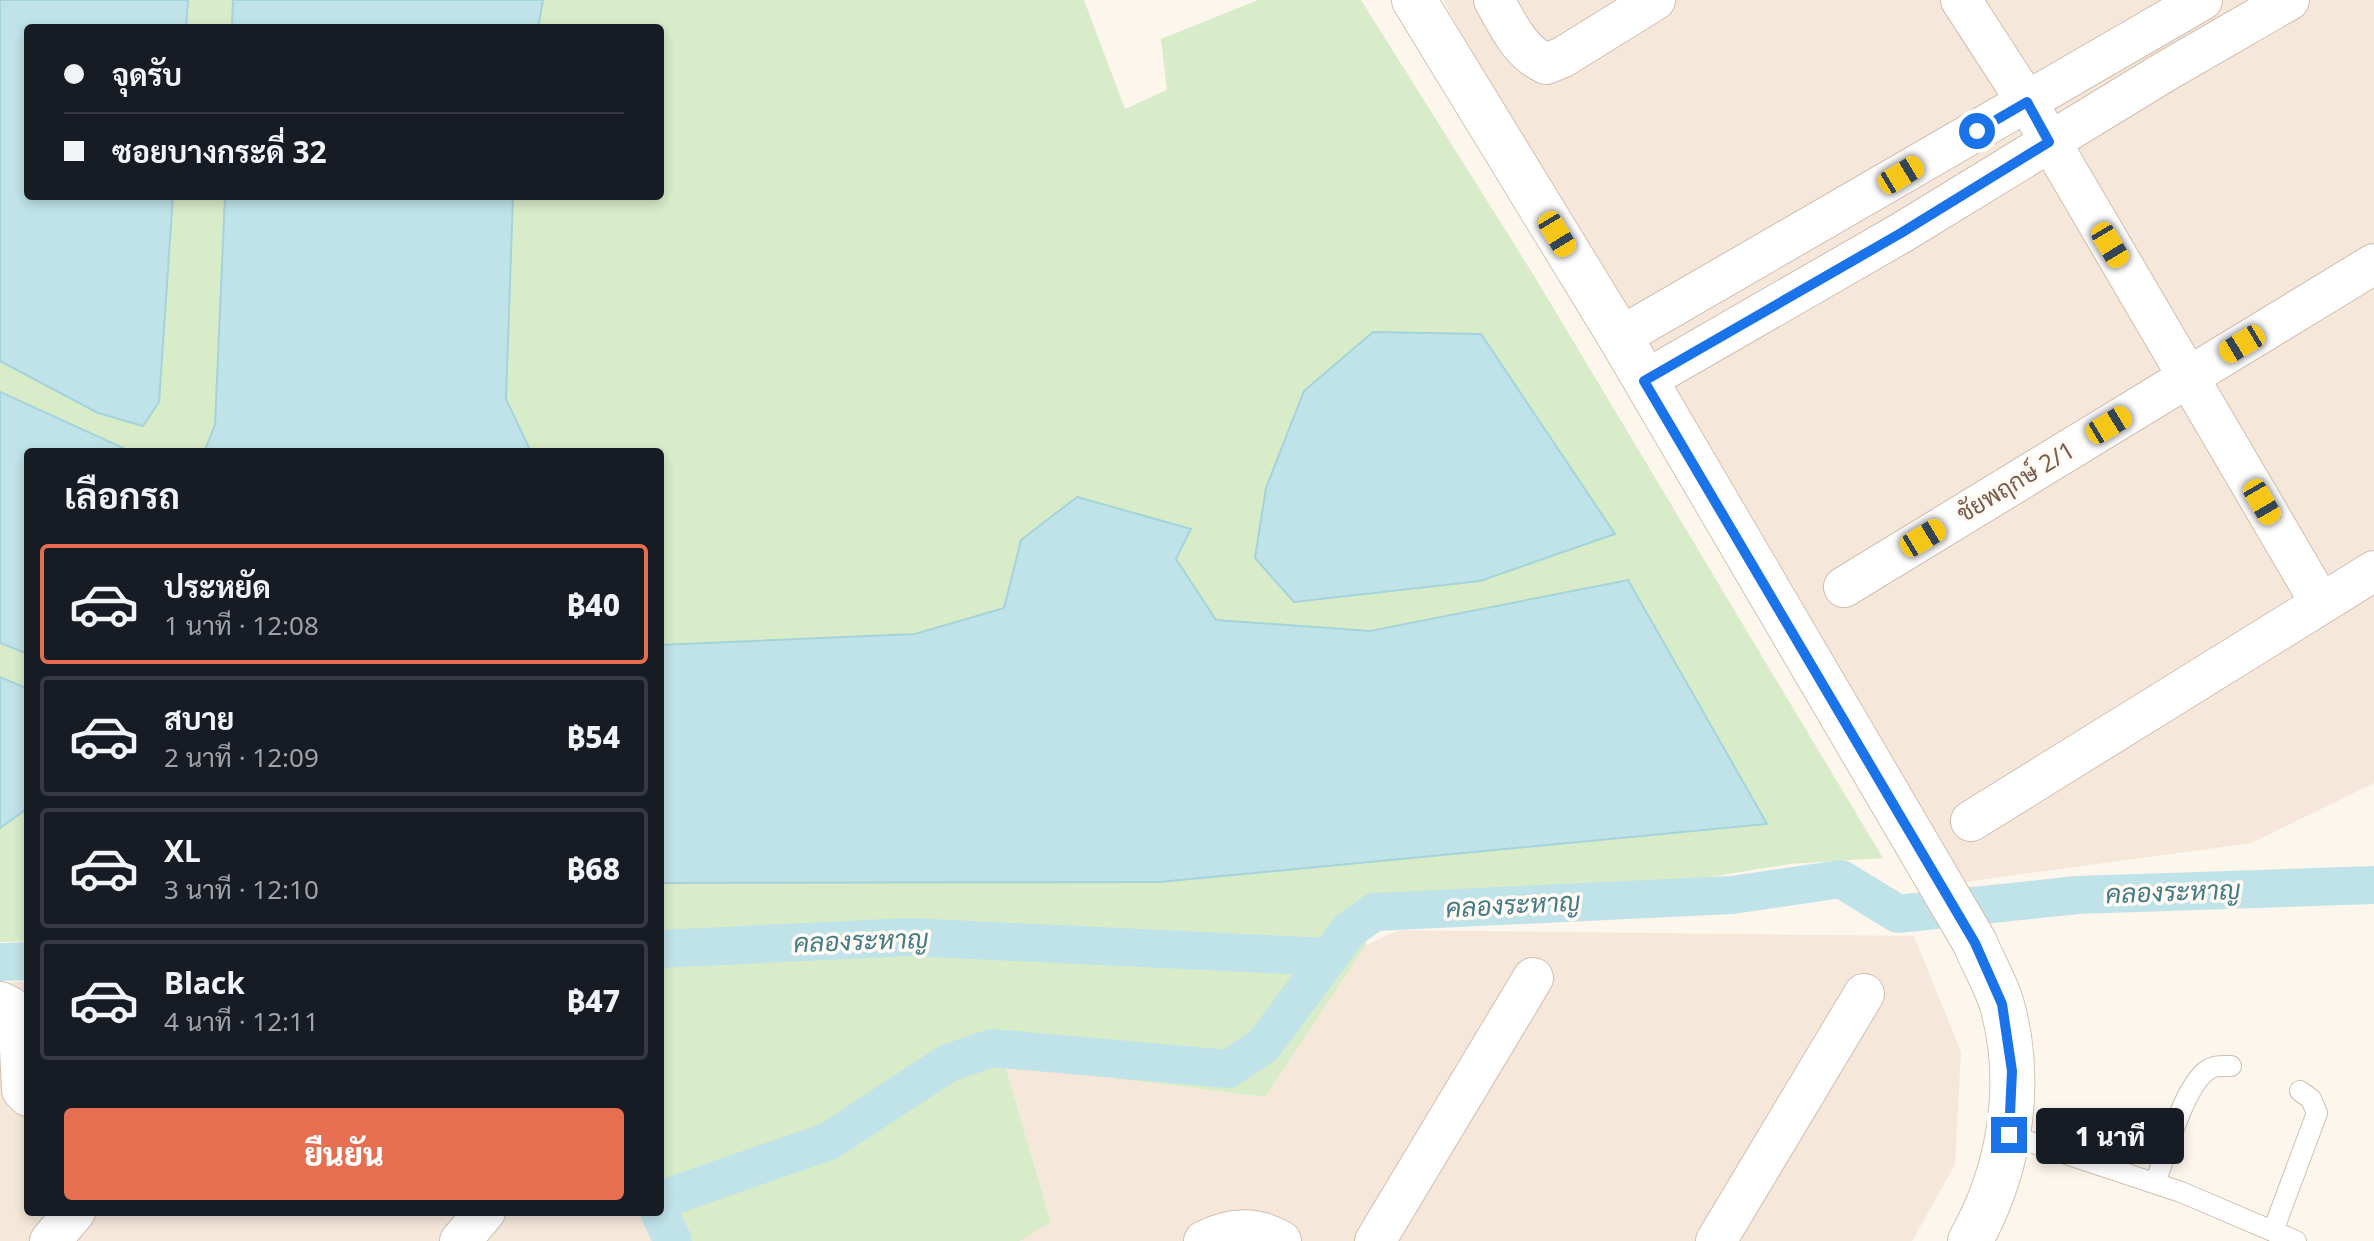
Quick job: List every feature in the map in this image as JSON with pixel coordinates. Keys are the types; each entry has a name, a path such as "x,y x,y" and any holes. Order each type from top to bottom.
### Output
{"street":[{"path":"1414,0 1620,337 1975,943 2002,1004 2012,1071 2009,1135 1998,1179 1970,1241"},
{"path":"1494,0 1521,45 1531,57 1546,64 1563,57 1655,0"},
{"path":"1961,0 2027,102 2320,602"},
{"path":"1620,337 2202,0"},
{"path":"1644,381 1901,233 2166,71 2289,0"},
{"path":"2145,34 2166,71"},
{"path":"1876,190 1901,233"},
{"name":"ชัยพฤกษ์ 2/1","path":"1844,587 2374,264"},
{"path":"1971,821 2374,571"},
{"path":"1375,1241 1533,978"},
{"path":"1716,1241 1864,994"},
{"path":"0,1002 10,1007 19,1028 24,1092"},
{"path":"50,1241 72,1216"},
{"path":"460,1241 482,1216"},
{"path":"1204,1241 1219,1233 1248,1229 1269,1234 1281,1241"}],"lane":[{"path":"2155,1183 2181,1111 2204,1072 2216,1065 2231,1066"},
{"path":"2273,1231 2317,1113 2311,1099 2300,1091"},
{"path":"2009,1135 2155,1183 2296,1241"}],"shaded area":[{"path":"1443,0 2374,0 2374,783 2252,843 1957,883 1593,277"},
{"path":"1400,930 1914,936 1961,1052 1955,1165 1912,1241 1020,1241 1051,1221 1005,1065 1265,1097 1366,945"},
{"path":"0,982 24,982 24,1216 644,1216 654,1241 0,1241"}],"green space":[{"path":"188,0 233,0 232,24 186,24"},
{"path":"543,0 1084,0 1125,109 1167,90 1161,39 1258,0 1361,0 1533,274 1883,858 1790,864 1703,878 1360,898 1366,945 1265,1097 1005,1065 1051,1222 1020,1241 654,1241 644,1216 664,1216 664,883 1159,882 1766,821 1628,581 1370,631 1216,620 1176,559 1190,530 1021,540 1004,608 915,634 664,645 664,448 529,448 506,399 513,200 664,200 664,24 539,24"},
{"path":"173,200 225,200 215,425 206,448 123,448 0,392 0,361 98,413 166,282"},
{"path":"0,643 24,652 24,687 0,677"},
{"path":"24,811 24,941 0,942 0,828"}],"water":[{"path":"0,0 188,0 186,24 24,24 24,200 173,200 159,402 143,426 98,413 0,361"},
{"path":"233,0 543,0 539,24 232,24"},
{"path":"225,200 513,200 506,399 529,448 206,448 215,425"},
{"path":"1373,332 1481,334 1615,534 1480,581 1294,602 1255,558 1266,488 1304,391"},
{"path":"0,392 123,448 24,448 24,652 0,643"},
{"path":"1077,497 1191,529 1176,559 1216,620 1370,631 1628,580 1767,824 1159,882 664,883 664,645 915,634 1004,608 1021,540"},
{"path":"0,677 24,687 24,811 0,828"}],"waterway":[{"name":"คลองระหาญ","path":"664,949 909,937 1329,957 1348,931 1374,912 1732,895 1841,879 1898,914 2077,895 2374,885"},
{"path":"664,1199 829,1141 948,1063 992,1048 1228,1069 1264,1045 1329,957"},
{"name":"คลองระหาญ","path":"0,962 24,961"},
{"path":"661,1216 673,1241"}],"route":[{"path":"1977,131 2027,102 2049,142 1901,233 1644,381 1975,943 2002,1004 2012,1071 2009,1135"}]}
